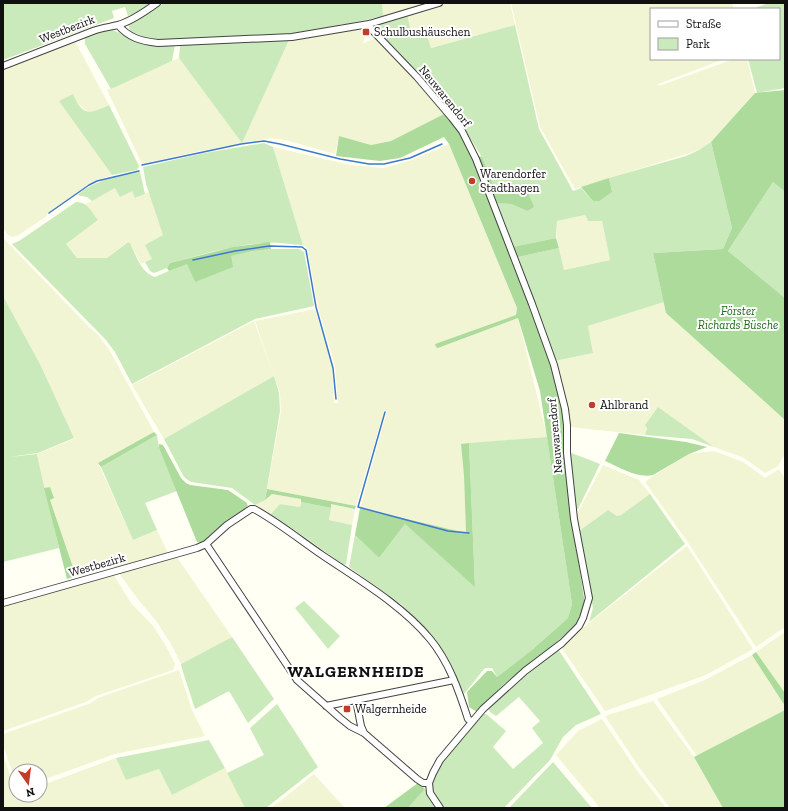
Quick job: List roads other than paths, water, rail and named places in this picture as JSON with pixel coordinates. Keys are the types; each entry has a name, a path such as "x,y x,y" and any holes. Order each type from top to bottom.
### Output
{"street":[{"name":"Westbezirk","path":"3,66 104,27 118,25 157,3"},
{"path":"118,25 134,38 145,42 158,43 292,37 368,24 439,3"},
{"name":"Neuwarendorf","path":"368,24 462,131 476,159 532,304 554,365 565,409 569,476 574,519 589,598 579,626 562,643 525,671 483,709 440,760 429,783"},
{"path":"440,808 430,792 429,783 423,783 417,779 364,733 350,726 297,680 206,544 236,518 251,509 254,509 409,616 438,650 454,680 468,719 472,722"},
{"name":"Westbezirk","path":"3,603 206,544"},
{"path":"326,706 454,680"},
{"path":"356,700 361,726 364,733"}],"waterway":[{"path":"142,165 241,144 264,141 340,159 369,164 384,164 410,158 442,144"},
{"path":"49,213 97,181 139,171"},
{"path":"193,260 235,251 269,246 302,247 306,250 316,307 333,368 336,399"},
{"path":"385,412 358,507 448,531 469,533"}],"place":[{"name":"Schulbushäuschen","path":"366,32"},
{"name":"Warendorfer Stadthagen","path":"472,181"},
{"name":"Ahlbrand","path":"592,405"},
{"name":"Walgernheide","path":"347,709"}],"district":[{"name":"WALGERNHEIDE","path":"356,671"}],"park label":[{"name":"Förster Richards Büsche","path":"738,318"}]}
